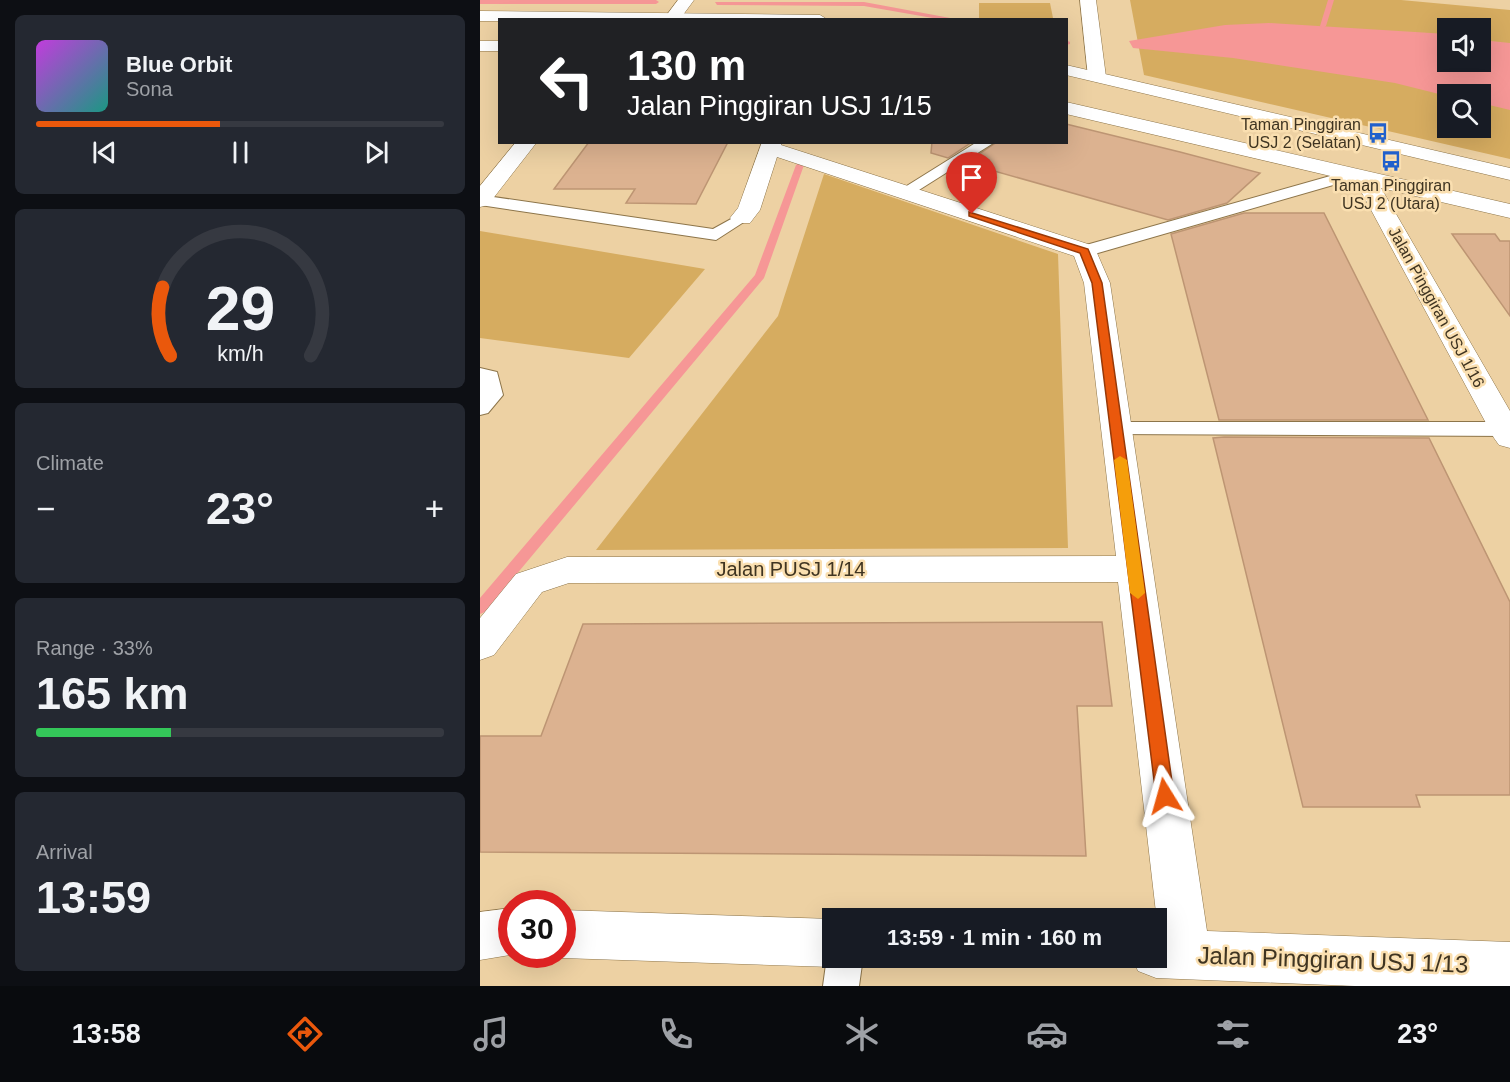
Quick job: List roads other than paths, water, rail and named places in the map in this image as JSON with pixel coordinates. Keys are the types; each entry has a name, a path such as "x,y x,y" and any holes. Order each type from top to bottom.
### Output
{"street":[{"path":"674,16 686,0"},
{"path":"1088,0 1097,77"},
{"path":"480,15 747,18"},
{"path":"480,46 498,46"},
{"path":"1068,70 1510,174"},
{"path":"1068,108 1510,211"},
{"path":"480,200 525,144"},
{"path":"742,218 749,210 771,145 1085,251 1097,283 1134,569 1171,955"},
{"name":"Jalan Pinggiran USJ 1/16","path":"1359,175 1508,432"},
{"name":"Jalan PUSJ 1/14","path":"480,645 529,583 567,570 1134,569"},
{"path":"480,936 498,934"},
{"path":"576,934 822,943"},
{"name":"Jalan Pinggiran USJ 1/13","path":"1171,955 1510,967"}],"lane":[{"path":"905,192 985,144"},
{"path":"1085,251 1359,175"},
{"path":"480,200 716,235 742,218"},
{"path":"480,374 490,376 492,395 480,408"},
{"path":"1116,429 1508,432"},
{"path":"841,986 844,968"}],"waterway":[{"path":"1323,26 1331,0"},
{"path":"480,2 656,2"},
{"path":"717,3 864,4 946,18"},
{"path":"480,608 760,276 800,165"}],"place":[{"name":"Taman Pinggiran USJ 2 (Selatan)","path":"1378,133"},
{"name":"Taman Pinggiran USJ 2 (Utara)","path":"1391,161"}]}
